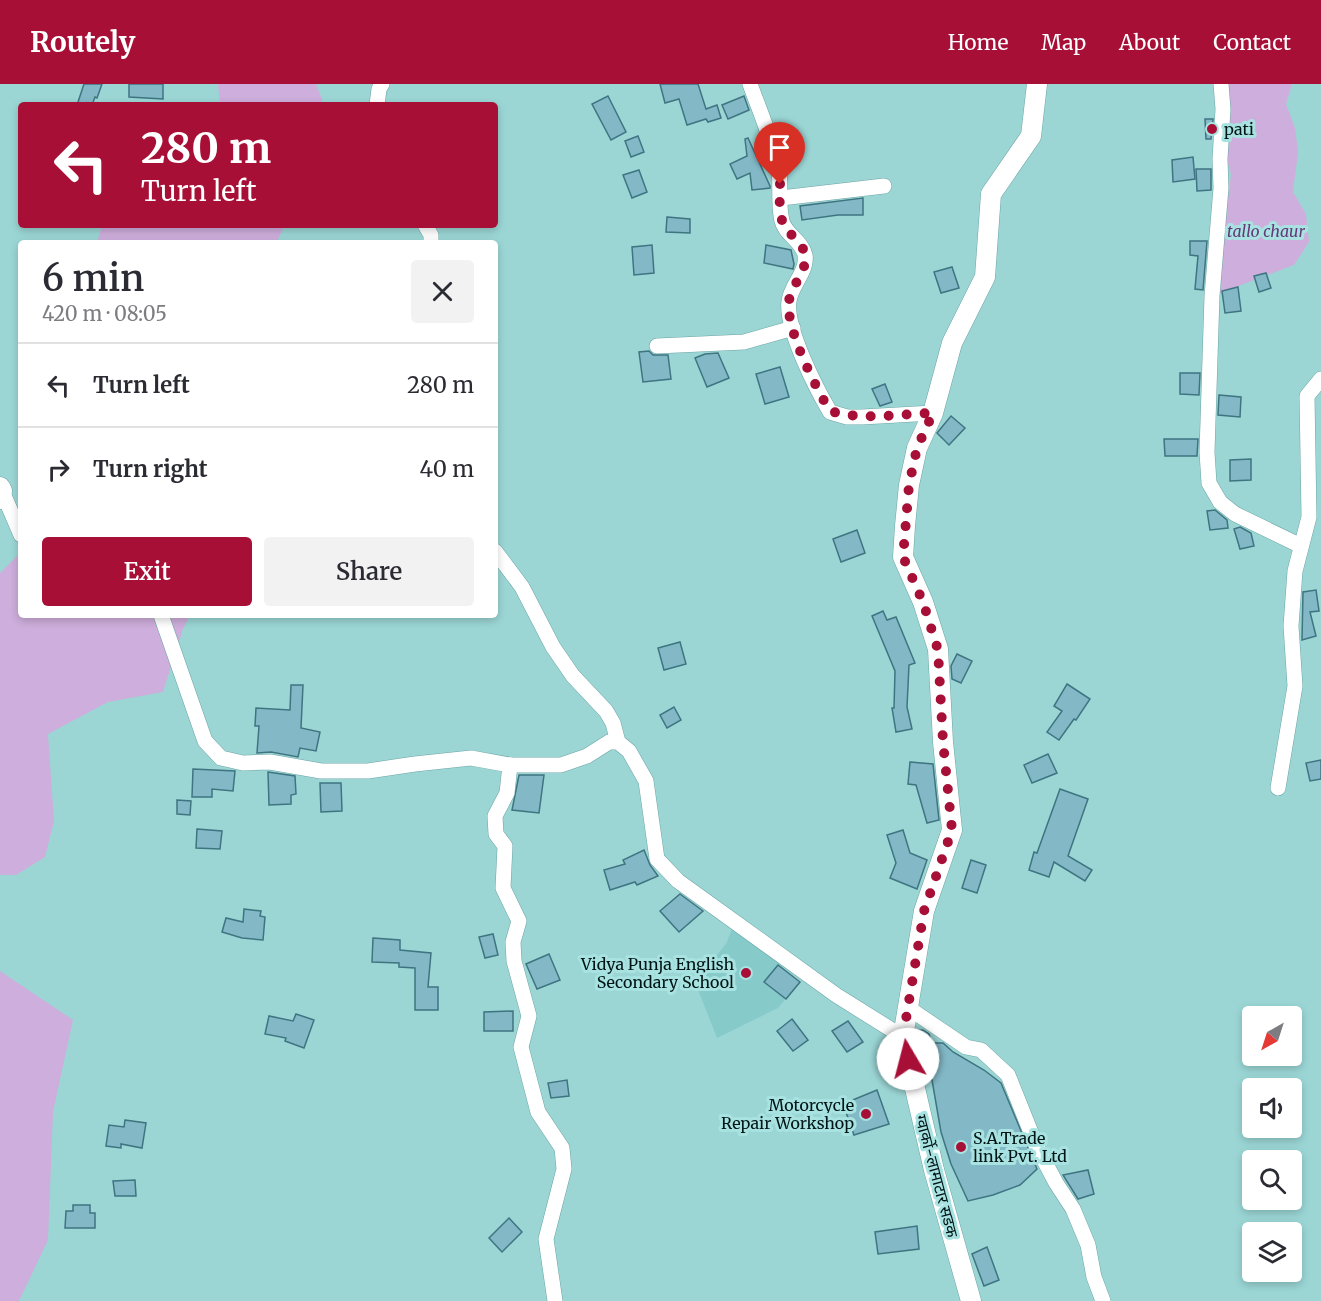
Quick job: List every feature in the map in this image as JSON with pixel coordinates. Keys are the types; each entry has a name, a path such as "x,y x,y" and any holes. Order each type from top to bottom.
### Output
{"main road":[{"name":"ग्वार्को-लामाटार सडक","path":"971,1301 934,1170 903,1037 924,911 952,830 943,742 938,650 923,602 903,557 909,485 917,448 933,413 952,343 985,277 991,194 1031,136 1037,84"}],"street":[{"path":"377,102 382,84"},
{"path":"750,84 778,171 783,224 805,253 805,264 789,300 789,315 798,347 820,395 830,411 847,417 933,413"},
{"path":"1221,84 1223,109 1221,188 1212,296 1207,452 1209,483 1220,502 1235,514 1301,546"},
{"path":"780,198 884,186"},
{"path":"657,346 744,342 793,328"},
{"path":"1278,788 1295,686 1291,626 1294,571 1309,517 1307,396 1321,379"},
{"path":"0,493 18,529"},
{"path":"498,555 522,587 553,647 573,676 606,711 613,723 618,742 629,751 646,781 657,859 678,881 836,995 903,1037"},
{"path":"163,618 205,741 221,758 243,763 270,762 321,771 368,771 471,758 510,765 561,765 587,756 609,742 618,742"},
{"path":"510,765 507,793 495,816 496,834 505,846 503,888 519,921 513,942 514,961 529,1016 521,1047 538,1112 562,1148 564,1169 546,1239 555,1301"},
{"path":"907,1007 966,1047 981,1050 1008,1075 1036,1145 1077,1218 1088,1245 1094,1277 1102,1301"}],"shaded area":[{"name":"Vidya Punja English Secondary School","path":"734,924 779,961 779,964 800,982 778,1008 717,1038 695,982 726,944"}],"green space":[{"path":"218,84 316,84 322,99 322,102 220,102"},
{"name":"tallo chaur","path":"1221,84 1292,84 1286,104 1295,128 1298,152 1293,192 1306,214 1309,242 1294,265 1212,296 1223,239 1231,175 1223,144"},
{"path":"101,228 284,228 278,240 98,240"},
{"path":"18,555 18,618 188,618 163,692 108,702 48,734 54,821 45,857 16,875 0,875 0,573"},
{"path":"0,971 73,1020 53,1112 48,1240 19,1301 0,1301"}],"building":[{"path":"84,84 102,84 93,102 78,102"},
{"path":"129,84 163,84 163,99 129,97"},
{"path":"660,84 698,84 706,109 717,105 721,118 708,122 706,119 687,125 679,99 665,103"},
{"path":"608,96 626,132 611,140 592,104"},
{"path":"744,96 749,110 728,119 722,105"},
{"path":"1205,119 1213,119 1211,139 1206,139"},
{"path":"638,136 644,152 631,157 625,141"},
{"path":"748,138 770,188 752,190 750,173 737,179 730,164 747,156 745,139"},
{"path":"1193,157 1195,179 1173,182 1172,160"},
{"path":"1196,169 1211,169 1211,190 1197,191"},
{"path":"639,170 647,192 632,198 623,175"},
{"path":"863,198 863,215 838,215 802,220 800,206"},
{"path":"667,217 690,219 690,233 666,232"},
{"path":"1190,241 1207,241 1203,290 1195,289 1198,256 1190,255"},
{"path":"652,245 654,273 634,275 632,247"},
{"path":"766,245 791,250 793,269 764,263"},
{"path":"952,267 959,288 941,293 934,272"},
{"path":"1266,273 1271,288 1259,292 1254,276"},
{"path":"1238,287 1241,311 1225,313 1222,291"},
{"path":"649,351 653,355 668,355 671,379 643,382 639,352"},
{"path":"718,353 729,378 707,387 695,358"},
{"path":"780,367 789,397 765,404 756,374"},
{"path":"1180,373 1200,373 1199,395 1180,394"},
{"path":"885,384 892,402 880,406 872,389"},
{"path":"1219,395 1241,397 1240,417 1218,415"},
{"path":"951,416 965,428 949,445 937,433"},
{"path":"1164,439 1198,439 1197,456 1165,456"},
{"path":"1251,459 1251,480 1230,481 1230,460"},
{"path":"1215,510 1227,520 1228,528 1210,530 1207,511"},
{"path":"1240,527 1251,533 1254,546 1240,549 1234,529"},
{"path":"857,530 865,553 841,562 833,539"},
{"path":"1316,590 1319,611 1310,612 1316,636 1302,640 1303,592"},
{"path":"883,611 887,620 896,617 915,663 909,665 907,707 912,729 896,732 892,708 894,708 895,671 872,616"},
{"path":"680,642 686,664 664,670 658,648"},
{"path":"957,654 972,661 961,683 952,679 951,666"},
{"path":"1067,684 1090,699 1059,740 1047,732 1062,711 1054,706"},
{"path":"291,685 303,685 301,728 320,732 316,751 300,748 298,757 271,752 257,753 259,726 255,726 256,708 290,710"},
{"path":"674,707 681,720 667,728 660,715"},
{"path":"1048,754 1057,773 1032,783 1024,765"},
{"path":"1321,760 1321,779 1310,781 1306,763"},
{"path":"910,762 933,764 939,820 927,823 916,785 908,784"},
{"path":"193,769 235,771 233,791 212,789 212,797 192,797"},
{"path":"268,772 295,776 296,794 291,795 291,804 269,805"},
{"path":"519,775 544,775 539,813 512,810"},
{"path":"320,783 341,783 342,811 321,812"},
{"path":"1060,789 1088,799 1068,856 1092,870 1085,881 1054,862 1049,877 1029,870"},
{"path":"177,800 191,801 190,815 177,814"},
{"path":"197,829 222,831 220,849 196,848"},
{"path":"903,830 910,853 927,860 917,889 890,878 896,863 887,835"},
{"path":"644,850 650,865 658,876 637,885 635,882 610,890 604,870 625,864 623,860"},
{"path":"971,860 986,865 977,893 962,888"},
{"path":"680,894 703,911 679,932 660,911"},
{"path":"244,909 261,911 260,916 265,917 263,940 242,938 222,932 226,918 243,922"},
{"path":"493,934 498,955 485,958 479,937"},
{"path":"373,938 400,940 400,950 431,953 428,987 438,987 438,1010 415,1010 415,968 399,967 399,963 372,962"},
{"path":"549,954 560,980 537,989 526,964"},
{"path":"778,965 800,982 786,999 764,982"},
{"path":"513,1011 513,1031 484,1031 484,1012"},
{"path":"296,1014 314,1020 304,1048 285,1041 286,1038 265,1034 269,1016 293,1021"},
{"path":"792,1019 808,1040 793,1051 777,1031"},
{"path":"848,1021 863,1042 847,1052 832,1031"},
{"path":"923,1030 929,1034 932,1043 943,1043 1001,1083 1037,1169 1020,1185 968,1201 951,1164 941,1132 928,1057 920,1059 915,1037 916,1031"},
{"path":"567,1080 569,1096 551,1098 548,1083"},
{"name":"Motorcycle Repair Workshop","path":"877,1090 889,1124 854,1135 843,1104"},
{"path":"125,1120 146,1123 142,1148 121,1144 121,1148 106,1146 109,1125 124,1127"},
{"path":"1088,1170 1094,1194 1078,1199 1063,1175"},
{"path":"135,1180 136,1196 115,1196 113,1181"},
{"path":"73,1205 90,1205 90,1213 95,1213 95,1228 65,1228 66,1211 73,1211"},
{"path":"509,1218 522,1232 502,1252 489,1238"},
{"path":"917,1226 919,1249 878,1254 875,1232"},
{"path":"987,1247 999,1280 984,1286 972,1254"}],"place":[{"name":"pati","path":"1212,129"},
{"name":"Vidya Punja English Secondary School","path":"746,973"},
{"name":"Motorcycle Repair Workshop","path":"866,1114"},
{"name":"S.A.Trade link Pvt. Ltd","path":"961,1147"}],"route":[{"path":"780,184 783,224 805,253 805,264 789,300 789,315 798,347 830,411 847,417 933,413 917,448 909,485 903,557 923,602 938,650 943,742 952,830 924,911 903,1037 908,1059"}]}
